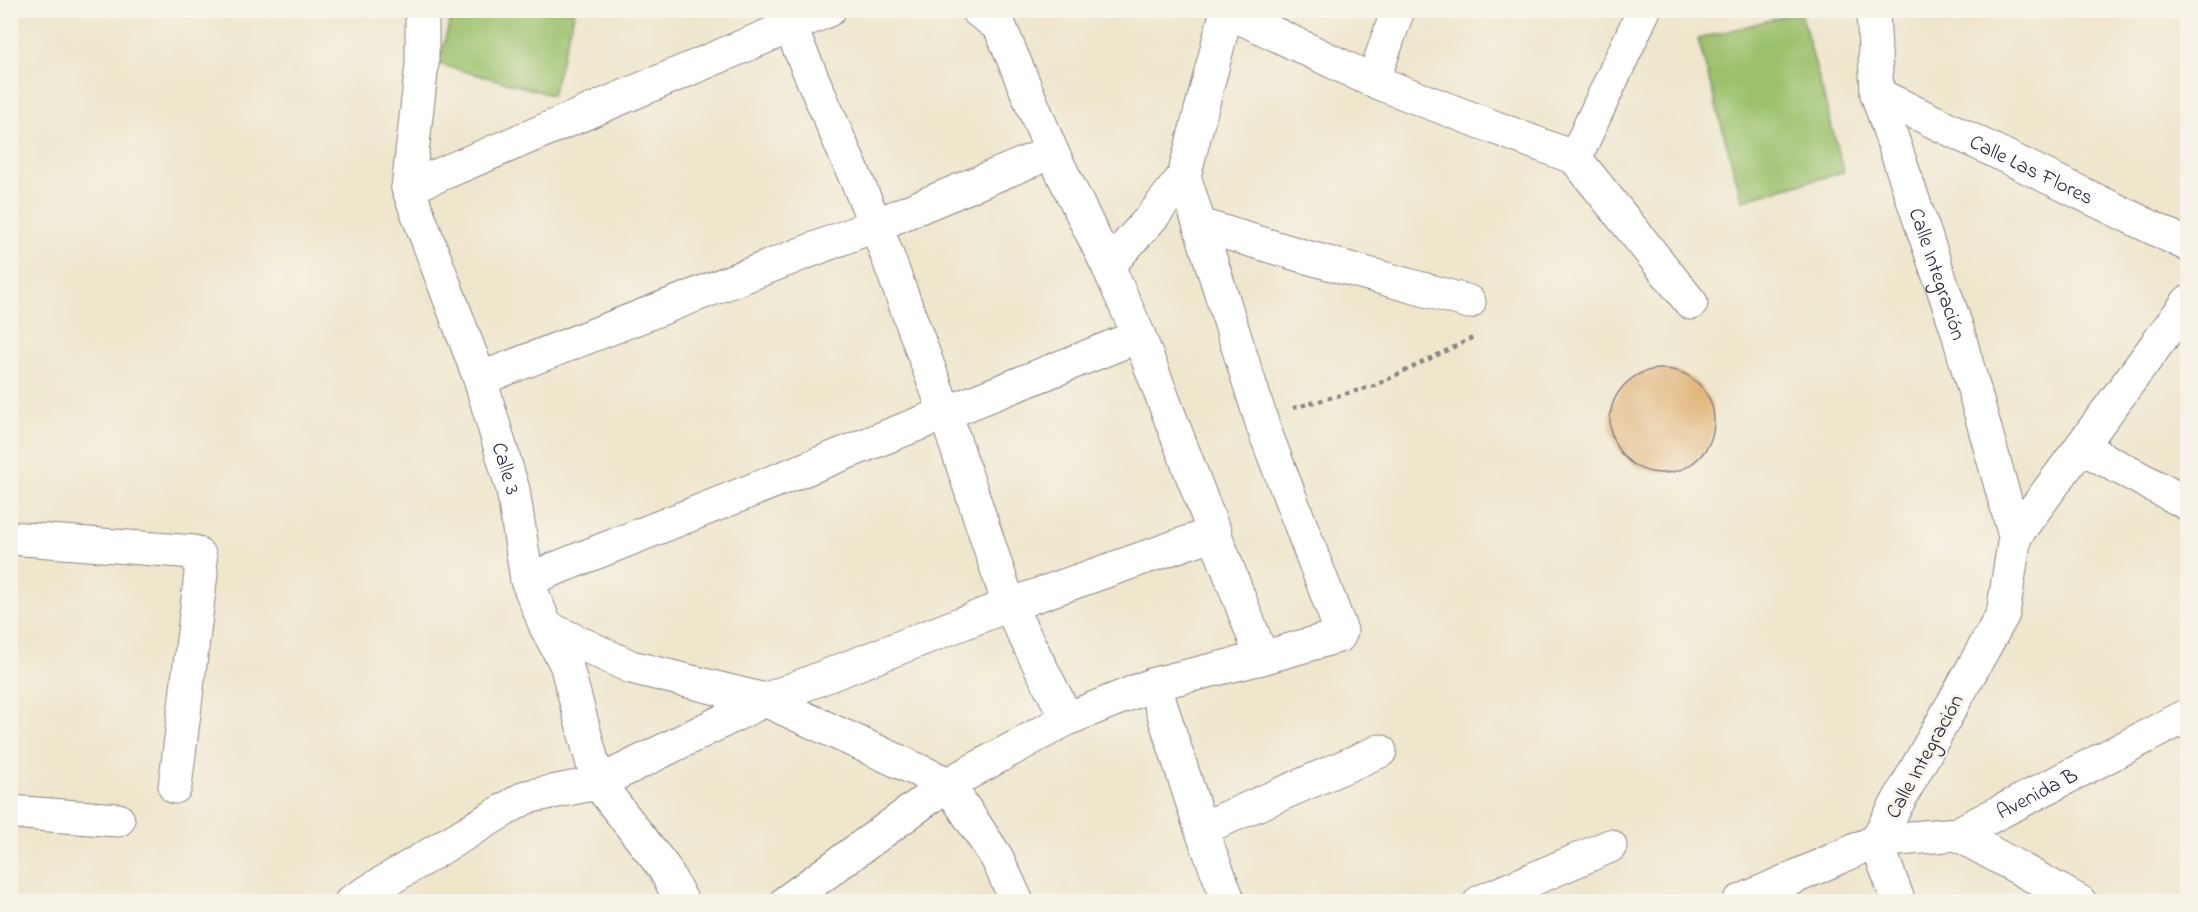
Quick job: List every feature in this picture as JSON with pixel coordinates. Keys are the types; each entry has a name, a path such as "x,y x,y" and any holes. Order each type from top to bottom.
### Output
{"street":[{"name":"Calle 3","path":"422,10 422,64 408,188 480,380 513,490 527,580 546,627 566,664 598,783 664,868 682,902"},
{"path":"408,188 829,10"},
{"path":"1373,81 1398,10"},
{"path":"1575,158 1644,10"},
{"name":"Calle Integración","path":"1873,10 1877,94 1957,329 2015,536 2003,614 1876,841"},
{"path":"1108,266 1152,217 1184,176 1227,11 1373,81 1575,158 1690,303"},
{"path":"996,16 1052,152 1140,336 1262,658"},
{"path":"790,27 876,225 945,412 1009,605 1067,719"},
{"name":"Calle Las Flores","path":"1877,94 2187,245"},
{"path":"480,380 876,225 1052,152"},
{"path":"786,902 948,784 1067,719 1154,684 1262,658 1339,636 1341,631 1260,417 1184,176"},
{"path":"1200,225 1469,302"},
{"name":"Calle Integración","path":"2015,536 2187,302"},
{"path":"527,580 1140,336"},
{"path":"2081,447 2187,504"},
{"path":"351,902 526,796 598,783 765,700 1009,605 1215,533"},
{"path":"10,538 194,552 200,557 201,574 175,787"},
{"path":"546,627 631,667 765,700 948,784 996,858 1017,902"},
{"path":"1154,684 1201,829 1229,902"},
{"name":"Avenida B","path":"1739,902 1876,841 1957,834 2186,716"},
{"path":"1201,829 1380,752"},
{"path":"10,812 118,820"},
{"path":"1957,834 2080,902"},
{"path":"1876,841 1899,902"},
{"path":"1480,902 1610,846"}],"path":[{"path":"1260,417 1374,386 1474,337"}],"green space":[{"path":"453,11 575,11 552,95 438,64"},
{"path":"1801,12 1844,172 1742,200 1698,39"}],"building":[{"path":"1662,369 1682,373 1699,384 1710,401 1714,421 1710,441 1699,458 1682,469 1662,473 1642,469 1625,458 1614,441 1610,421 1614,401 1625,384 1642,373"}]}
